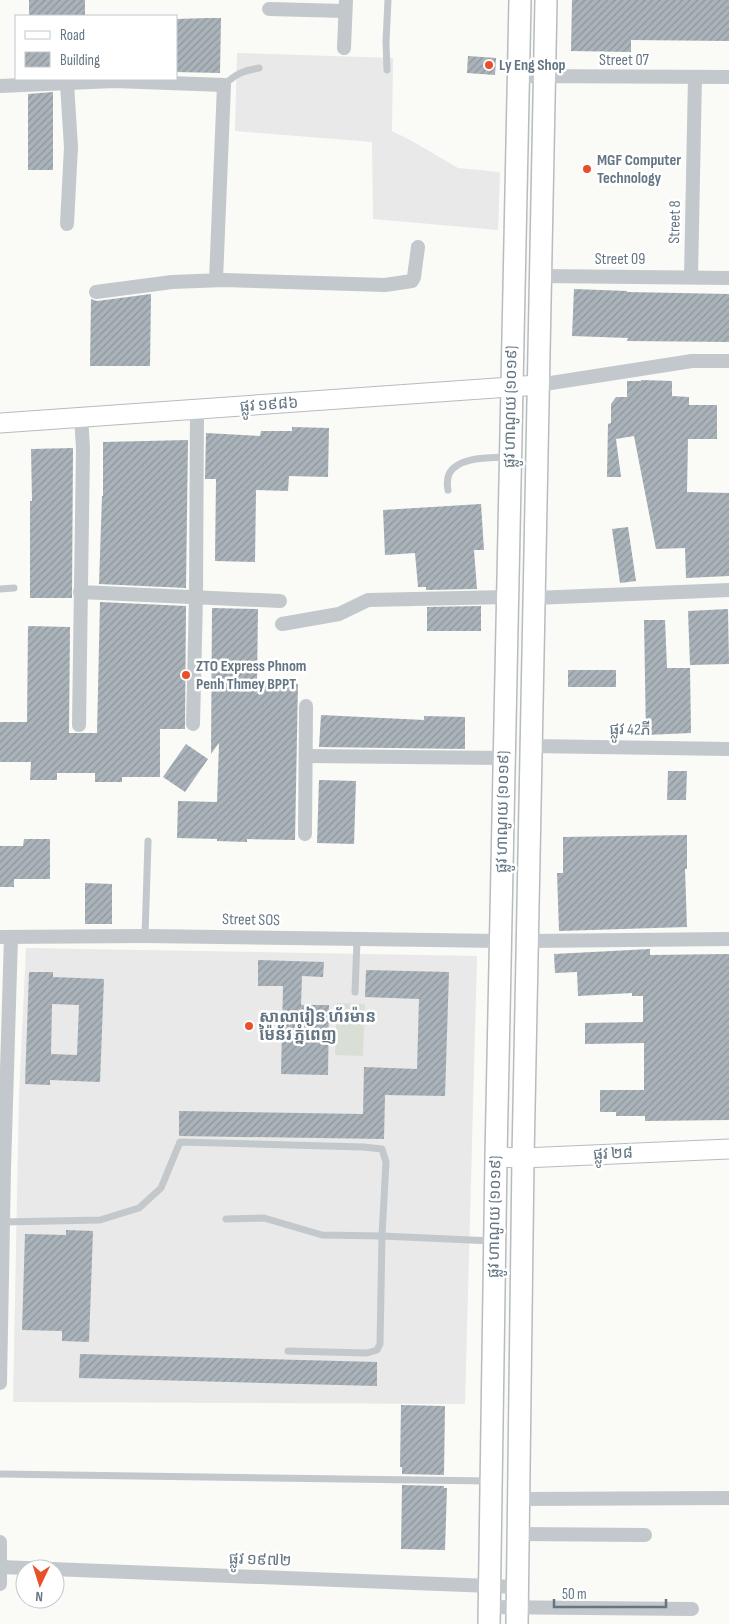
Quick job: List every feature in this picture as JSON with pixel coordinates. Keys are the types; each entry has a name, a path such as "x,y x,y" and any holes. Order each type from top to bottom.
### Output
{"main road":[{"name":"ផ្លូវ ហាណូយ (១០១៩)","path":"490,1606 496,1157 520,0"},
{"name":"ផ្លូវ ហាណូយ (១០១៩)","path":"518,1606 523,1158 546,0"},
{"name":"ផ្លូវ ១៩៨៦","path":"0,423 538,385"},
{"name":"ផ្លូវ ២៨","path":"496,1157 523,1158 729,1149"}],"street":[{"path":"268,9 346,6 344,48"},
{"name":"Street 07","path":"518,76 729,78"},
{"name":"Street 8","path":"691,277 695,77"},
{"path":"0,86 114,81 224,84 216,280"},
{"path":"67,224 71,147 68,84"},
{"path":"96,292 172,282 216,280 268,280 385,285 405,283 412,281 414,277 418,247"},
{"name":"Street 09","path":"541,276 729,278"},
{"path":"538,385 692,361 729,361"},
{"path":"193,724 197,410"},
{"path":"79,725 83,448 81,417"},
{"path":"534,598 729,590"},
{"path":"80,592 280,601"},
{"path":"282,624 339,614 368,600 507,597"},
{"path":"305,834 306,706"},
{"name":"ផ្លូវ 42ភី","path":"531,746 729,750"},
{"path":"306,756 504,758"},
{"name":"Street SOS","path":"6,937 145,936 501,942"},
{"path":"0,1384 6,937"},
{"path":"528,941 729,939"},
{"path":"520,1499 729,1498"},
{"path":"519,1534 645,1534"},
{"path":"0,1542 0,1584"},
{"name":"ផ្លូវ ១៩៧២","path":"0,1566 490,1606 518,1606"},
{"path":"490,1606 692,1609"}],"lane":[{"path":"387,70 388,0"},
{"path":"224,84 242,71 259,68"},
{"path":"448,490 449,475 464,463 476,458 510,457"},
{"path":"0,589 14,588"},
{"path":"145,936 148,841"},
{"path":"355,992 357,940"},
{"path":"3,1222 100,1220 139,1208 161,1188 180,1142 382,1149 386,1162 382,1236 380,1344 377,1350 367,1353 288,1352"},
{"path":"226,1219 264,1218 322,1235 495,1241"},
{"path":"0,1474 492,1482"}],"shaded area":[{"path":"237,53 393,58 392,131 458,168 500,172 498,230 373,219 372,142 235,131"},
{"path":"26,948 477,956 465,1404 13,1402 19,1096"},
{"path":"337,1003 365,1004 363,1056 335,1055"}],"building":[{"path":"29,0 85,0 85,15 29,15"},
{"path":"572,0 729,0 729,41 631,40 631,52 571,51"},
{"path":"221,18 220,73 178,72 178,19"},
{"path":"468,56 496,58 495,75 467,73"},
{"path":"53,92 53,170 28,170 28,94"},
{"path":"574,289 729,294 729,342 627,341 628,338 572,336"},
{"path":"151,294 150,366 90,366 91,299 97,301"},
{"path":"627,381 672,381 672,396 689,397 689,405 717,405 717,439 688,439 687,492 729,493 729,576 686,578 685,548 656,549 634,436 616,439 621,477 607,477 608,424 611,423 611,404 616,397 627,397"},
{"path":"292,427 329,428 328,477 289,476 288,491 256,490 255,562 215,561 216,479 205,479 206,433 260,436 261,431 292,431"},
{"path":"188,440 186,588 99,584 103,496 103,442"},
{"path":"73,448 72,598 30,598 31,449"},
{"path":"481,504 484,550 474,550 477,589 426,590 426,587 418,587 415,553 385,555 383,510"},
{"path":"628,527 636,581 620,583 612,529"},
{"path":"100,602 186,606 185,729 160,729 160,777 122,777 122,782 95,782 95,773 57,773 57,780 30,780 31,762 0,762 0,722 27,722 28,626 70,627 69,733 97,733"},
{"path":"481,606 481,631 427,631 427,607"},
{"path":"212,608 258,609 257,683 298,684 295,840 247,839 247,842 177,838 178,801 217,802 219,743 211,754"},
{"path":"728,609 729,664 690,665 688,611"},
{"path":"644,620 665,620 667,668 690,668 691,733 646,735"},
{"path":"568,670 616,670 616,687 568,687"},
{"path":"321,715 424,720 424,716 465,717 465,749 319,747"},
{"path":"186,744 208,759 185,792 163,777"},
{"path":"668,771 687,771 686,800 667,800"},
{"path":"319,780 356,781 354,844 317,843"},
{"path":"687,835 687,869 685,869 687,927 559,931 557,873 563,873 563,837"},
{"path":"24,839 50,839 50,879 14,879 14,887 0,887 0,846 23,846"},
{"path":"85,883 112,884 112,924 85,924"},
{"path":"650,949 650,955 729,954 729,1120 645,1121 645,1116 616,1116 616,1112 600,1112 600,1090 644,1090 644,1043 585,1044 585,1023 643,1022 643,996 632,996 632,993 578,996 577,972 555,973 554,954"},
{"path":"258,960 324,962 323,977 302,976 301,1005 329,1005 328,1075 281,1074 283,986 258,986"},
{"path":"366,970 449,972 445,1096 385,1095 384,1139 179,1136 179,1111 363,1114 364,1067 417,1069 419,999 365,997"},
{"path":"29,972 53,972 53,977 104,979 100,1082 50,1080 50,1085 25,1084","holes":["52,1004 79,1005 77,1055 51,1054"]},
{"path":"66,1230 93,1231 89,1342 62,1341 62,1331 22,1330 25,1234 66,1235"},
{"path":"80,1354 377,1362 377,1386 79,1378"},
{"path":"401,1405 445,1406 444,1475 402,1474 402,1467 400,1467"},
{"path":"402,1485 444,1486 444,1488 447,1488 445,1550 401,1549"}],"place":[{"name":"Ly Eng Shop","path":"489,65"},
{"name":"MGF Computer Technology","path":"587,169"},
{"name":"ZTO Express Phnom Penh Thmey BPPT","path":"186,675"},
{"name":"សាលារៀន ហ័រម៉ាន ម៉ៃន័រ ភ្នំពេញ","path":"249,1026"}]}
